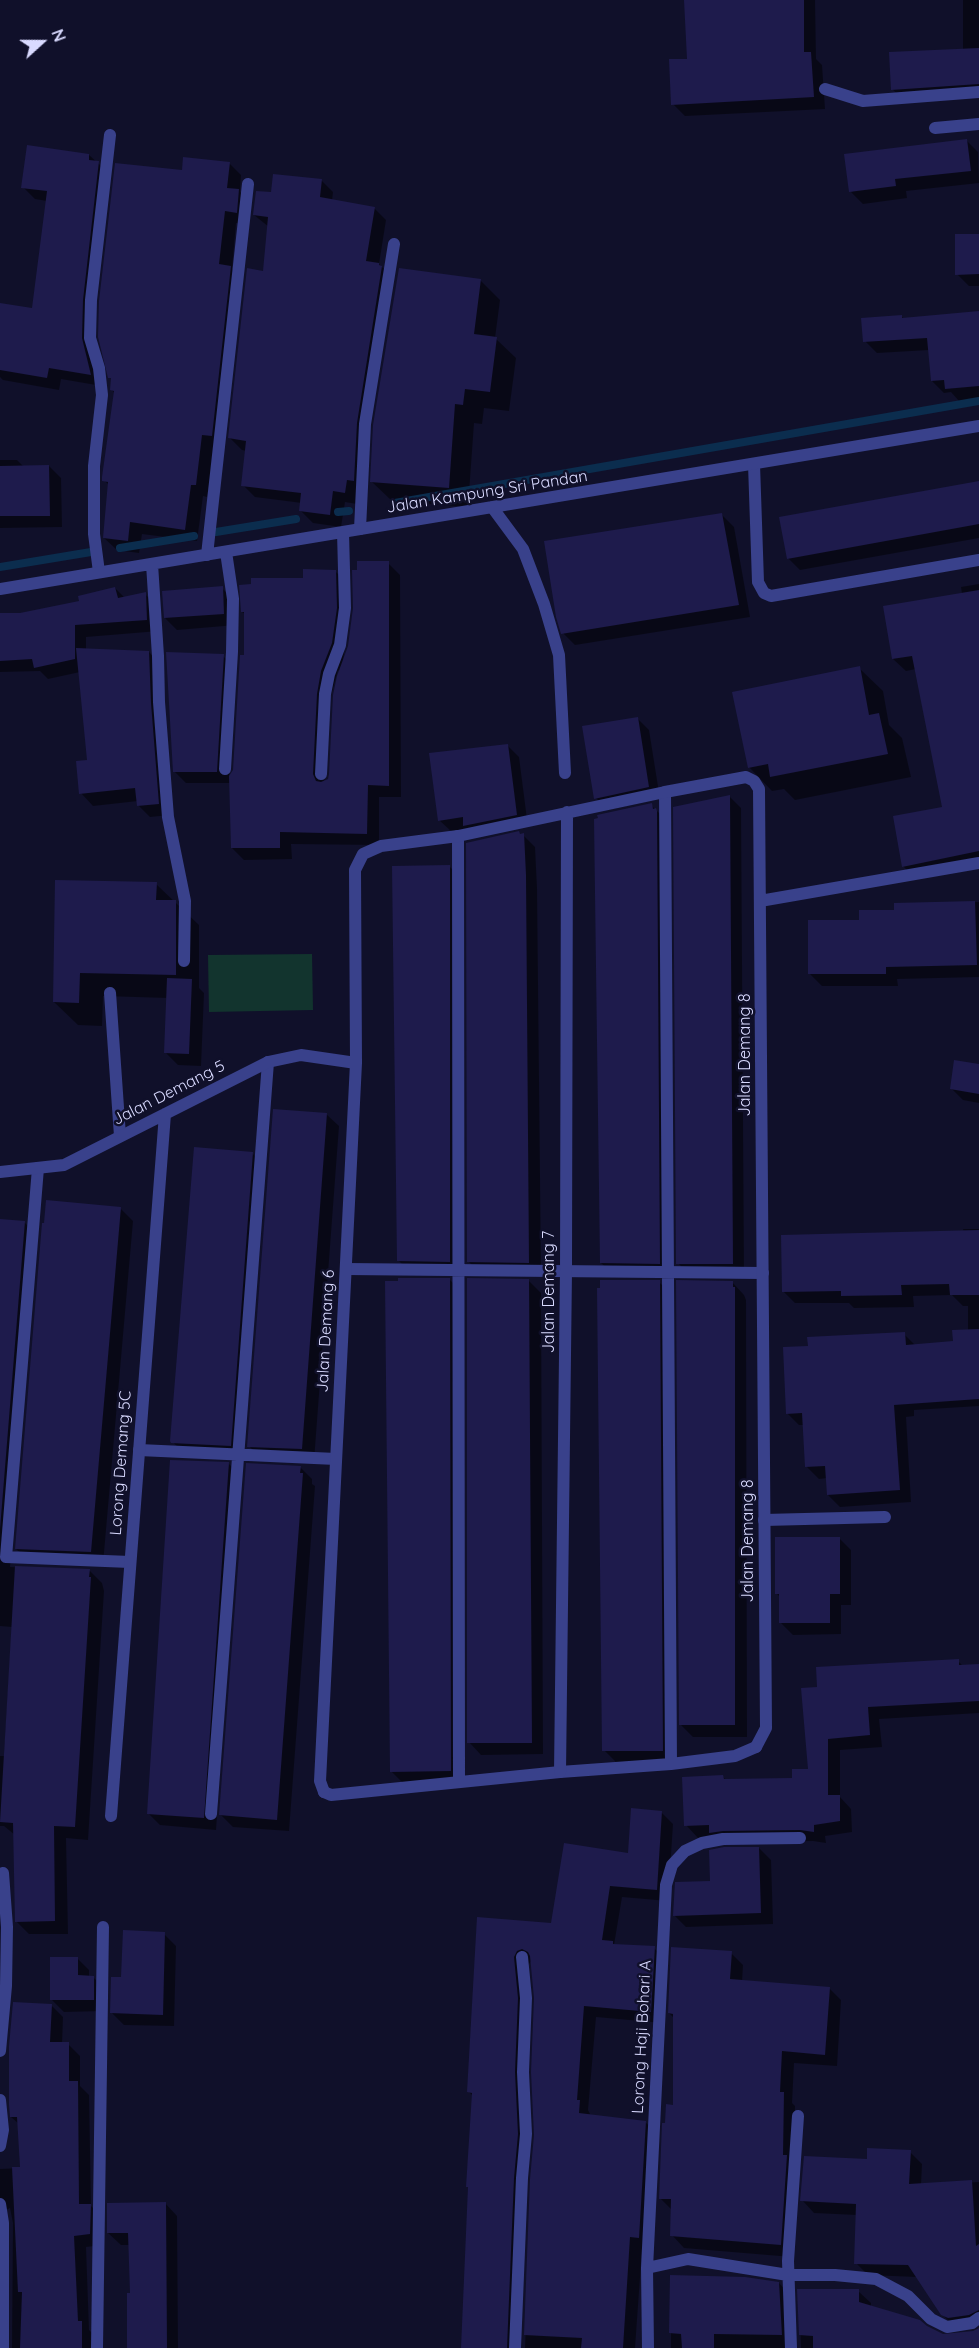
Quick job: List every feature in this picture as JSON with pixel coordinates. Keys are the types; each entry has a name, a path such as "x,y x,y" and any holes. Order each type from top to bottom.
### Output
{"street":[{"path":"825,89 863,101 979,92"},
{"path":"935,128 979,124"},
{"path":"99,573 93,502 94,465 102,395 99,369 90,338 110,135"},
{"path":"207,555 248,184"},
{"path":"360,529 365,424 394,244"},
{"name":"Jalan Kampung Sri Pandan","path":"0,589 979,426"},
{"path":"754,464 758,582 764,593 771,596 979,560"},
{"path":"492,507 523,549 544,604 559,655 565,773"},
{"path":"321,774 325,694 329,674 340,645 345,608 343,532"},
{"path":"225,769 233,599 226,552"},
{"path":"152,564 168,817 185,901 184,961"},
{"name":"Jalan Demang 8","path":"355,870 363,854 381,846 458,836 746,777 754,781 759,789 766,1728 756,1747 735,1756 670,1764"},
{"path":"458,836 459,1782 670,1764 665,792"},
{"name":"Jalan Demang 7","path":"560,1772 566,1271 567,812"},
{"path":"760,901 979,863"},
{"name":"Jalan Demang 6","path":"355,870 356,1063 320,1781 324,1792 331,1795 459,1782"},
{"path":"110,993 120,1136"},
{"name":"Jalan Demang 5","path":"0,1173 64,1165 268,1062 301,1055 356,1063"},
{"path":"211,1814 268,1062"},
{"name":"Lorong Demang 5C","path":"111,1816 165,1114"},
{"path":"38,1168 6,1557 130,1562"},
{"path":"346,1269 763,1273"},
{"path":"139,1450 336,1459"},
{"path":"764,1520 885,1517"},
{"name":"Lorong Haji Bohari A","path":"648,2348 647,2268 666,1885 672,1865 685,1851 702,1843 723,1839 800,1838"},
{"path":"0,2051 6,1986 7,1927 3,1872"},
{"path":"97,2348 103,1927"},
{"path":"515,2348 526,2134 523,2072 526,1998 522,1957"},
{"path":"0,2100 3,2130 0,2146"},
{"path":"791,2348 788,2275 798,2116"},
{"path":"0,2204 3,2223 3,2348"},
{"path":"647,2268 688,2259 788,2275 835,2275 876,2279 908,2296 931,2319 947,2327 972,2323 979,2318"}],"green space":[{"path":"312,954 313,1010 209,1012 208,955"}],"building":[{"path":"684,0 804,0 804,52 811,52 814,97 671,105 669,59 687,59"},
{"path":"979,48 979,84 891,90 889,52"},
{"path":"967,139 971,171 895,179 896,186 849,192 844,154"},
{"path":"27,145 89,154 89,160 99,161 83,300 82,338 91,375 49,368 47,378 0,370 0,303 32,308 47,191 21,188"},
{"path":"183,157 230,162 227,188 239,189 237,213 225,211 219,264 231,266 212,436 202,435 196,485 191,485 185,530 130,522 128,541 103,538 108,482 102,481 102,477 114,391 110,390 111,378 108,378 98,337 99,301 115,163 182,170"},
{"path":"273,174 322,179 320,197 375,207 366,261 379,263 382,266 357,423 354,481 347,480 345,493 333,491 330,515 299,511 301,493 241,486 246,441 228,438 247,268 263,271 268,217 253,215 256,191 271,192"},
{"path":"955,234 979,234 979,274 955,275"},
{"path":"399,268 481,279 474,334 497,337 490,392 465,389 463,405 455,404 449,488 370,482 373,425"},
{"path":"979,311 979,386 945,389 944,380 931,381 927,338 863,342 861,318 902,315 902,318"},
{"path":"49,465 50,516 0,516 0,466"},
{"path":"979,481 979,524 787,559 779,517"},
{"path":"722,513 739,605 561,634 556,617 544,541"},
{"path":"357,561 389,561 389,786 368,785 367,834 280,832 280,848 231,848 229,776 233,770 240,655 244,655 244,612 241,612 239,585 251,584 251,578 303,578 303,569 336,570 337,608 332,643 321,671 317,694 313,774 316,781 321,782 328,779 329,774 333,695 348,646 353,608 352,570 357,570"},
{"path":"223,586 224,614 164,618 162,591"},
{"path":"115,587 118,598 146,592 147,620 75,625 75,659 34,668 32,659 0,661 0,613 20,613 79,601 78,596"},
{"path":"979,590 979,851 902,867 893,816 942,807 912,656 892,659 883,606"},
{"path":"76,648 149,651 159,804 137,806 135,788 79,794 76,761 87,760"},
{"path":"166,652 224,654 217,772 173,772"},
{"path":"860,666 869,715 879,713 888,754 770,777 768,764 748,768 732,692"},
{"path":"638,717 649,787 594,799 582,726"},
{"path":"508,744 517,815 463,826 463,817 438,821 429,753"},
{"path":"730,795 733,1264 676,1264 673,807"},
{"path":"652,803 653,809 656,808 657,811 660,1264 600,1263 594,819 598,818 597,815"},
{"path":"519,831 520,834 524,833 526,875 529,1263 467,1262 466,843"},
{"path":"450,865 450,1262 397,1261 392,866"},
{"path":"55,880 157,882 156,900 176,900 176,975 80,973 79,1003 53,1002"},
{"path":"975,901 977,965 886,967 886,974 808,974 808,920 859,920 859,910 894,910 894,903"},
{"path":"167,978 192,979 189,1054 164,1053"},
{"path":"954,1060 979,1064 979,1094 950,1089"},
{"path":"273,1109 327,1113 302,1449 247,1447"},
{"path":"194,1147 253,1152 231,1446 171,1443 170,1441"},
{"path":"46,1200 121,1207 91,1552 15,1549 42,1223 44,1223"},
{"path":"0,1219 25,1221 0,1529"},
{"path":"979,1230 979,1295 950,1295 949,1284 901,1285 902,1295 841,1296 841,1291 782,1292 781,1235"},
{"path":"398,1278 450,1278 451,1771 390,1772 385,1281 398,1281"},
{"path":"467,1278 529,1279 532,1743 467,1743"},
{"path":"600,1280 660,1280 663,1751 602,1751 597,1288 600,1288"},
{"path":"676,1280 733,1281 733,1287 735,1287 735,1725 679,1725"},
{"path":"979,1329 979,1399 894,1405 900,1490 827,1495 825,1466 805,1467 802,1413 786,1414 783,1347 808,1346 807,1337 905,1332 906,1345 953,1341 952,1330"},
{"path":"170,1460 229,1462 204,1818 147,1814"},
{"path":"246,1463 301,1466 300,1473 303,1473 277,1820 219,1815"},
{"path":"775,1537 840,1537 840,1594 830,1594 830,1623 779,1623 779,1594 775,1594"},
{"path":"15,1566 90,1569 89,1577 91,1577 75,1827 54,1826 55,1921 15,1922 13,1823 0,1822"},
{"path":"959,1659 959,1665 979,1664 979,1701 868,1707 870,1735 828,1739 828,1795 840,1795 840,1821 814,1825 814,1832 800,1830 709,1833 709,1825 684,1826 682,1777 723,1775 724,1779 792,1778 792,1769 808,1769 801,1688 817,1687 816,1667"},
{"path":"631,1808 662,1811 657,1890 610,1886 602,1940 613,1941 613,1944 655,1946 651,2012 584,2006 577,2100 580,2100 579,2113 646,2121 639,2238 630,2237 623,2348 581,2348 582,2338 524,2335 534,2135 531,2072 534,1998 530,1956 522,1949 517,1951 514,1957 518,1998 515,2072 518,2134 507,2348 461,2348 468,2187 466,2187 472,2093 467,2092 477,1917 551,1923 564,1843 628,1853"},
{"path":"724,1847 759,1847 761,1913 673,1916 675,1882 710,1881 709,1850"},
{"path":"123,1930 165,1932 163,2015 110,2013 111,1977 121,1977"},
{"path":"671,1947 732,1951 730,1979 830,1987 825,2055 782,2051 780,2092 784,2092 783,2155 787,2155 781,2245 670,2236 671,2199 659,2199 662,2123 665,2123 666,2104 673,2105 673,2014 668,2013"},
{"path":"50,1957 78,1957 78,1975 94,1976 94,2000 50,2000"},
{"path":"13,2002 52,2004 50,2042 69,2042 69,2081 78,2081 79,2204 91,2204 90,2234 74,2236 78,2321 82,2321 82,2348 20,2348 22,2292 18,2292 12,2167 20,2167 17,2117 10,2117 9,2105 9,2046"},
{"path":"867,2148 911,2150 909,2184 972,2180 976,2246 979,2244 979,2310 969,2315 948,2318 941,2315 908,2265 854,2264 856,2204 800,2201 804,2156 867,2159"},
{"path":"166,2202 167,2348 127,2348 127,2293 130,2293 128,2233 107,2233 107,2203"},
{"path":"670,2275 745,2277 779,2282 782,2335 714,2334 714,2348 682,2348 681,2334 669,2333"},
{"path":"797,2289 859,2289 859,2302 920,2320 943,2334 973,2331 979,2328 979,2348 813,2348 813,2336 799,2335"}],"waterway":[{"path":"395,503 979,401"},
{"path":"338,512 349,511"},
{"path":"216,532 296,519"},
{"path":"120,548 194,536"},
{"path":"0,567 91,552"}]}
